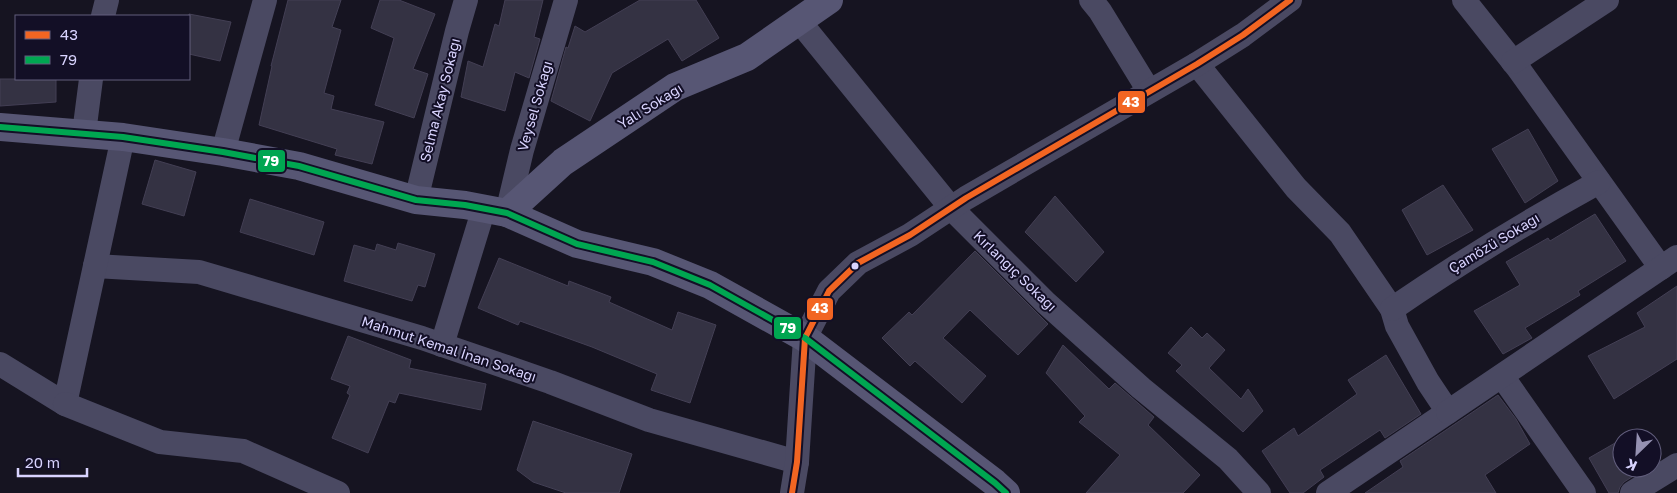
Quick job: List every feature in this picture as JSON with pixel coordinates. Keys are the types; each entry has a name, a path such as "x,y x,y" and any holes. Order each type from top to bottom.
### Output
{"street":[{"path":"103,15 107,0"},
{"path":"223,152 265,0"},
{"name":"Selma Akay Sokağı","path":"416,200 466,0"},
{"name":"Veysel Sokağı","path":"442,345 495,211 522,150 566,0"},
{"name":"Yalı Sokağı","path":"495,211 563,162 675,87 746,56 830,0"},
{"path":"1091,0 1100,10 1149,91"},
{"path":"792,493 797,462 805,338 829,291 858,263 910,235 951,208 1197,64 1243,35 1290,0"},
{"path":"1328,493 1669,262 1599,182 1513,62 1464,0"},
{"path":"1513,62 1607,0"},
{"name":"Kırlangıç Sokağı","path":"799,21 951,208 1046,303 1141,388 1228,459 1259,493"},
{"path":"1197,64 1296,188 1340,233 1392,309 1401,334 1428,382 1448,412"},
{"path":"84,133 91,80"},
{"path":"0,127 123,137 299,166 416,200 495,211 577,244 653,262 710,285 805,338 1006,493"},
{"path":"65,404 123,137"},
{"name":"Çamözü Sokağı","path":"1392,309 1438,277 1535,218 1599,182"},
{"name":"Mahmut Kemal İnan Sokağı","path":"95,266 199,272 442,345 550,382 649,420 797,462"},
{"path":"0,364 65,404 160,442 243,451 338,493"},
{"path":"1502,376 1584,493"},
{"path":"1632,493 1677,465"}],"building":[{"path":"288,0 341,0 332,27 341,30 324,93 334,96 331,109 384,122 372,164 335,155 337,149 259,125 271,66"},
{"path":"380,0 399,0 435,14 413,69 428,74 414,118 375,105 394,38 371,28"},
{"path":"505,0 543,0 534,37 540,39 529,78 515,72 505,111 461,97 468,61 483,67 495,24 499,26"},
{"path":"640,0 696,0 719,38 682,61 668,39 612,73 590,121 551,101 566,47 568,48 575,26 585,32"},
{"path":"189,15 231,22 220,61 190,54"},
{"path":"0,79 56,80 56,102 0,106"},
{"path":"1528,129 1558,181 1525,203 1492,149"},
{"path":"155,160 196,172 184,216 142,204"},
{"path":"1443,185 1473,230 1427,255 1402,210"},
{"path":"1055,196 1104,252 1076,282 1025,232"},
{"path":"250,199 324,222 314,255 240,232"},
{"path":"1595,214 1626,261 1578,291 1580,295 1525,328 1532,338 1503,354 1474,311 1520,285 1506,262 1548,238 1550,241"},
{"path":"398,243 435,254 425,287 418,285 412,301 344,281 354,245 375,251 377,244 396,250"},
{"path":"975,251 1048,324 1018,355 970,310 943,338 986,376 962,403 915,361 910,366 882,338 909,312 912,315"},
{"path":"499,258 568,286 569,281 611,297 609,302 672,330 678,312 716,325 690,403 651,390 657,374 592,347 520,321 518,325 478,308"},
{"path":"1677,286 1677,359 1614,399 1588,356 1645,327 1637,313"},
{"path":"1191,327 1202,338 1207,333 1225,350 1209,368 1241,399 1248,389 1263,411 1243,432 1176,371 1182,365 1168,353"},
{"path":"348,336 411,360 409,368 486,384 481,410 399,393 395,403 389,401 368,453 332,438 350,395 347,393 350,386 331,379"},
{"path":"1063,345 1109,389 1115,383 1154,417 1148,425 1200,475 1183,493 1086,493 1120,455 1079,422 1085,416 1046,373"},
{"path":"1386,355 1421,414 1385,438 1380,430 1320,470 1324,477 1303,493 1290,493 1262,451 1294,428 1298,436 1357,394 1348,380"},
{"path":"1498,395 1516,419 1530,444 1485,475 1496,493 1365,493 1403,467 1400,461"},
{"path":"533,421 632,454 619,493 566,493 533,482 517,470"},
{"path":"1612,445 1612,478 1630,478 1624,482 1618,493 1609,493 1589,458"}],"transit line":[{"name":"43","path":"792,493 797,462 805,338 829,291 858,263 910,235 966,198 1197,64 1243,35 1290,0"},
{"name":"79","path":"0,127 123,137 299,166 416,200 465,205 507,213 577,244 653,262 710,285 805,338 1006,493"}]}
